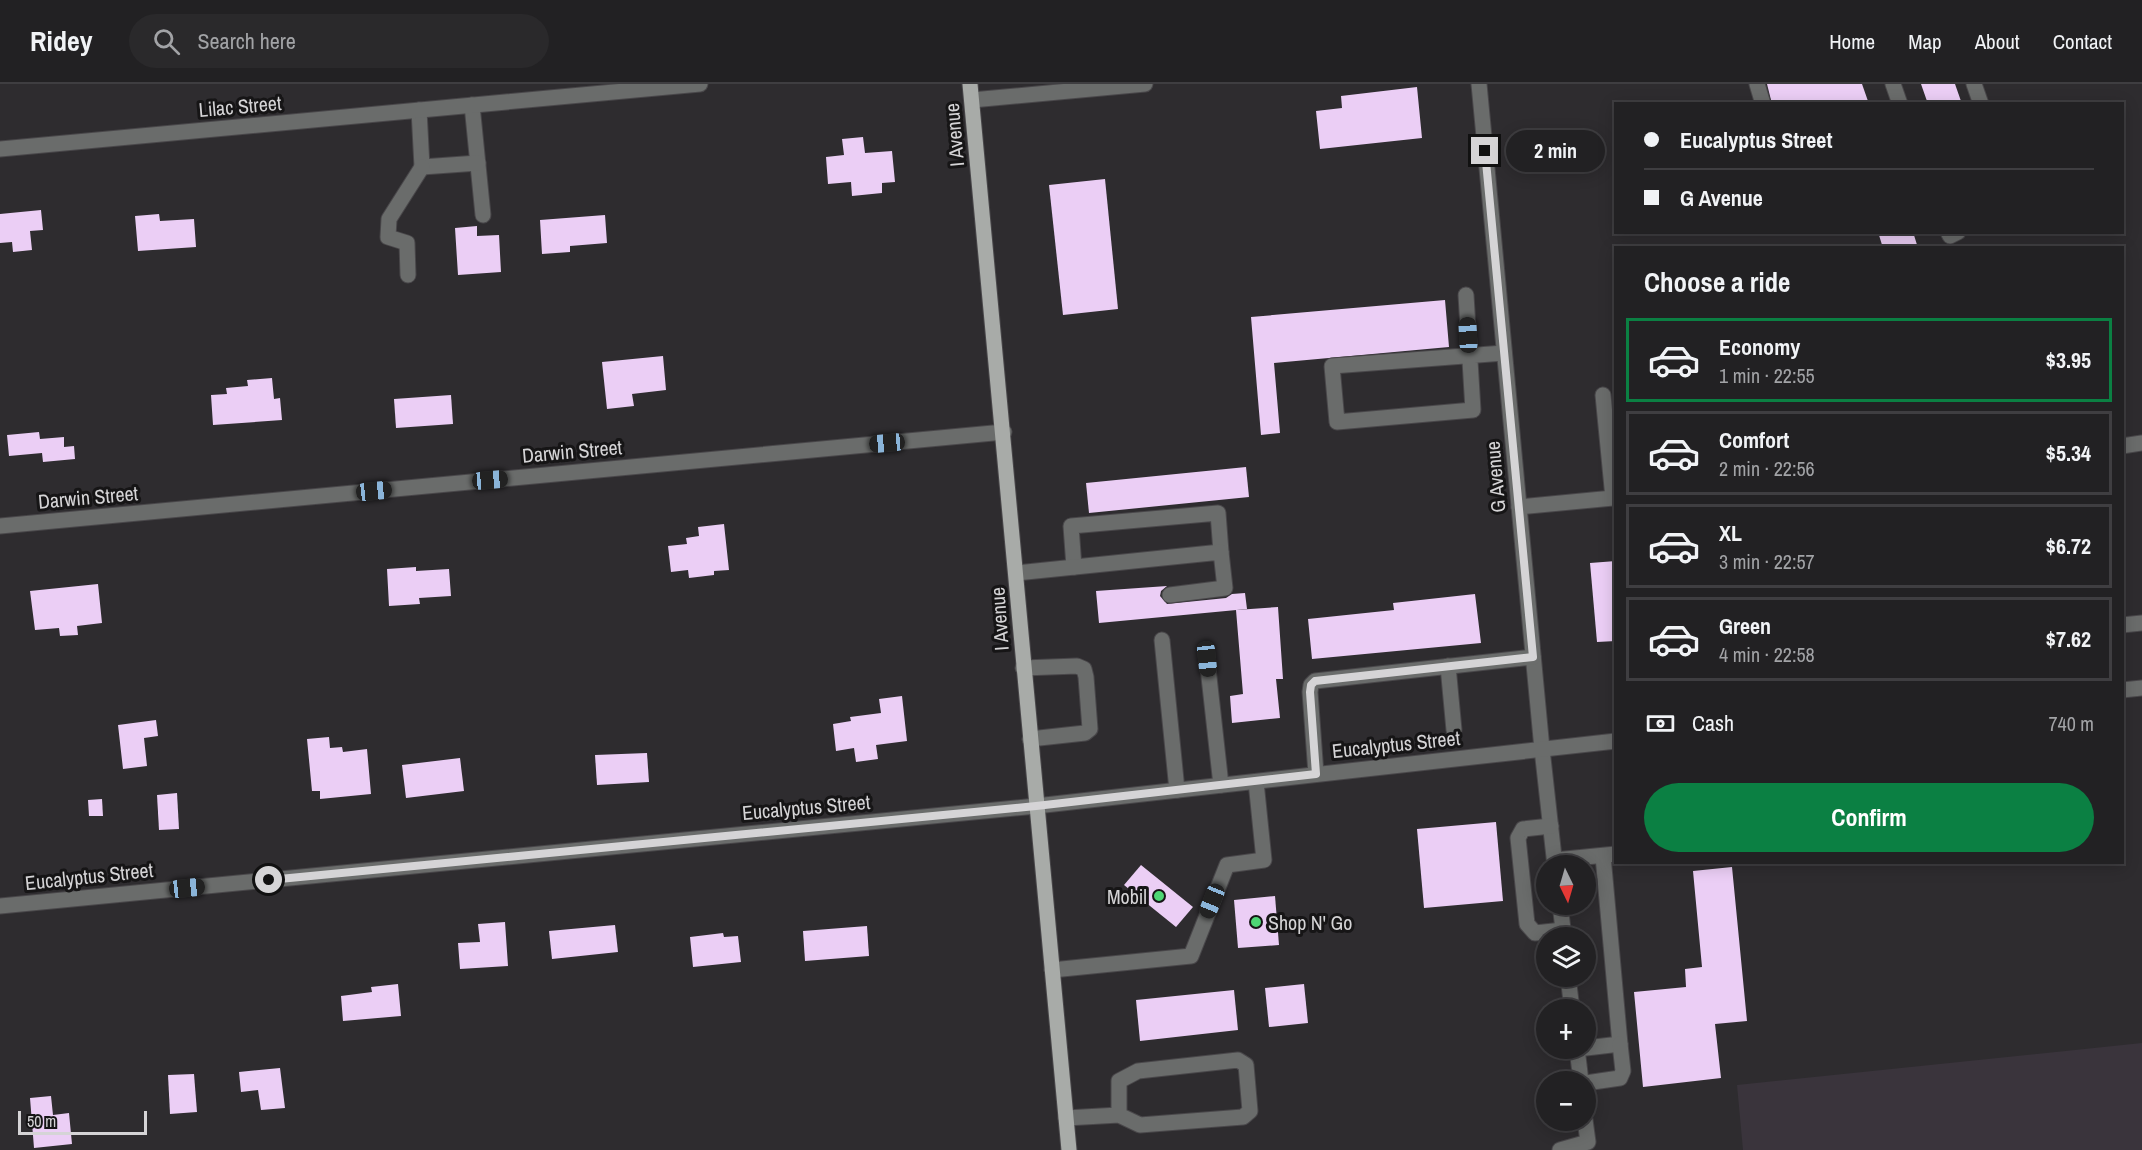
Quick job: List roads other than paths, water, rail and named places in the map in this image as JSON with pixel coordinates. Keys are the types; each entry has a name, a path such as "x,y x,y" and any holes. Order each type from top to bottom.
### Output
{"main road":[{"name":"I Avenue","path":"970,84 1069,1150"}],"street":[{"name":"Lilac Street","path":"0,149 700,84"},
{"path":"972,100 1144,84"},
{"name":"G Avenue","path":"1479,84 1533,657 1554,855"},
{"path":"1757,84 1762,102"},
{"path":"1893,84 1899,102"},
{"path":"1974,84 1980,102"},
{"path":"472,105 483,215"},
{"path":"408,275 408,243 388,237 389,219 422,167 419,110"},
{"path":"422,167 478,163"},
{"path":"1466,295 1470,356 1473,410 1337,422 1332,366 1470,356 1504,353"},
{"path":"1519,507 1613,498 1614,488 1603,395"},
{"name":"Darwin Street","path":"0,526 1004,432"},
{"path":"2124,446 2142,443"},
{"path":"1074,567 1071,526 1218,513 1225,588 1170,595"},
{"path":"1016,573 1221,552"},
{"path":"2124,625 2142,623"},
{"path":"1162,640 1177,790"},
{"path":"1316,774 1310,692 1311,685 1315,681 1533,657"},
{"path":"1207,659 1221,785"},
{"path":"1023,668 1077,666 1084,669 1086,677 1090,729 1084,733 1030,739"},
{"path":"1448,666 1454,730"},
{"path":"2124,690 2142,688"},
{"name":"Eucalyptus Street","path":"0,906 1036,806 1614,741"},
{"path":"1052,970 1191,956 1227,865 1264,860 1256,782"},
{"path":"1536,933 1527,924 1518,838 1523,829 1551,826"},
{"path":"1596,1082 1620,1078 1623,1071 1609,855"},
{"path":"1596,1047 1620,1044"},
{"path":"1066,1118 1119,1115 1140,1125 1243,1117 1250,1112 1246,1065 1238,1060 1138,1071 1119,1081 1119,1115"},
{"path":"1560,1150 1588,1143 1586,1131"}],"place":[{"name":"Mobil","path":"1159,896"},
{"name":"Shop N' Go","path":"1256,922"}]}
